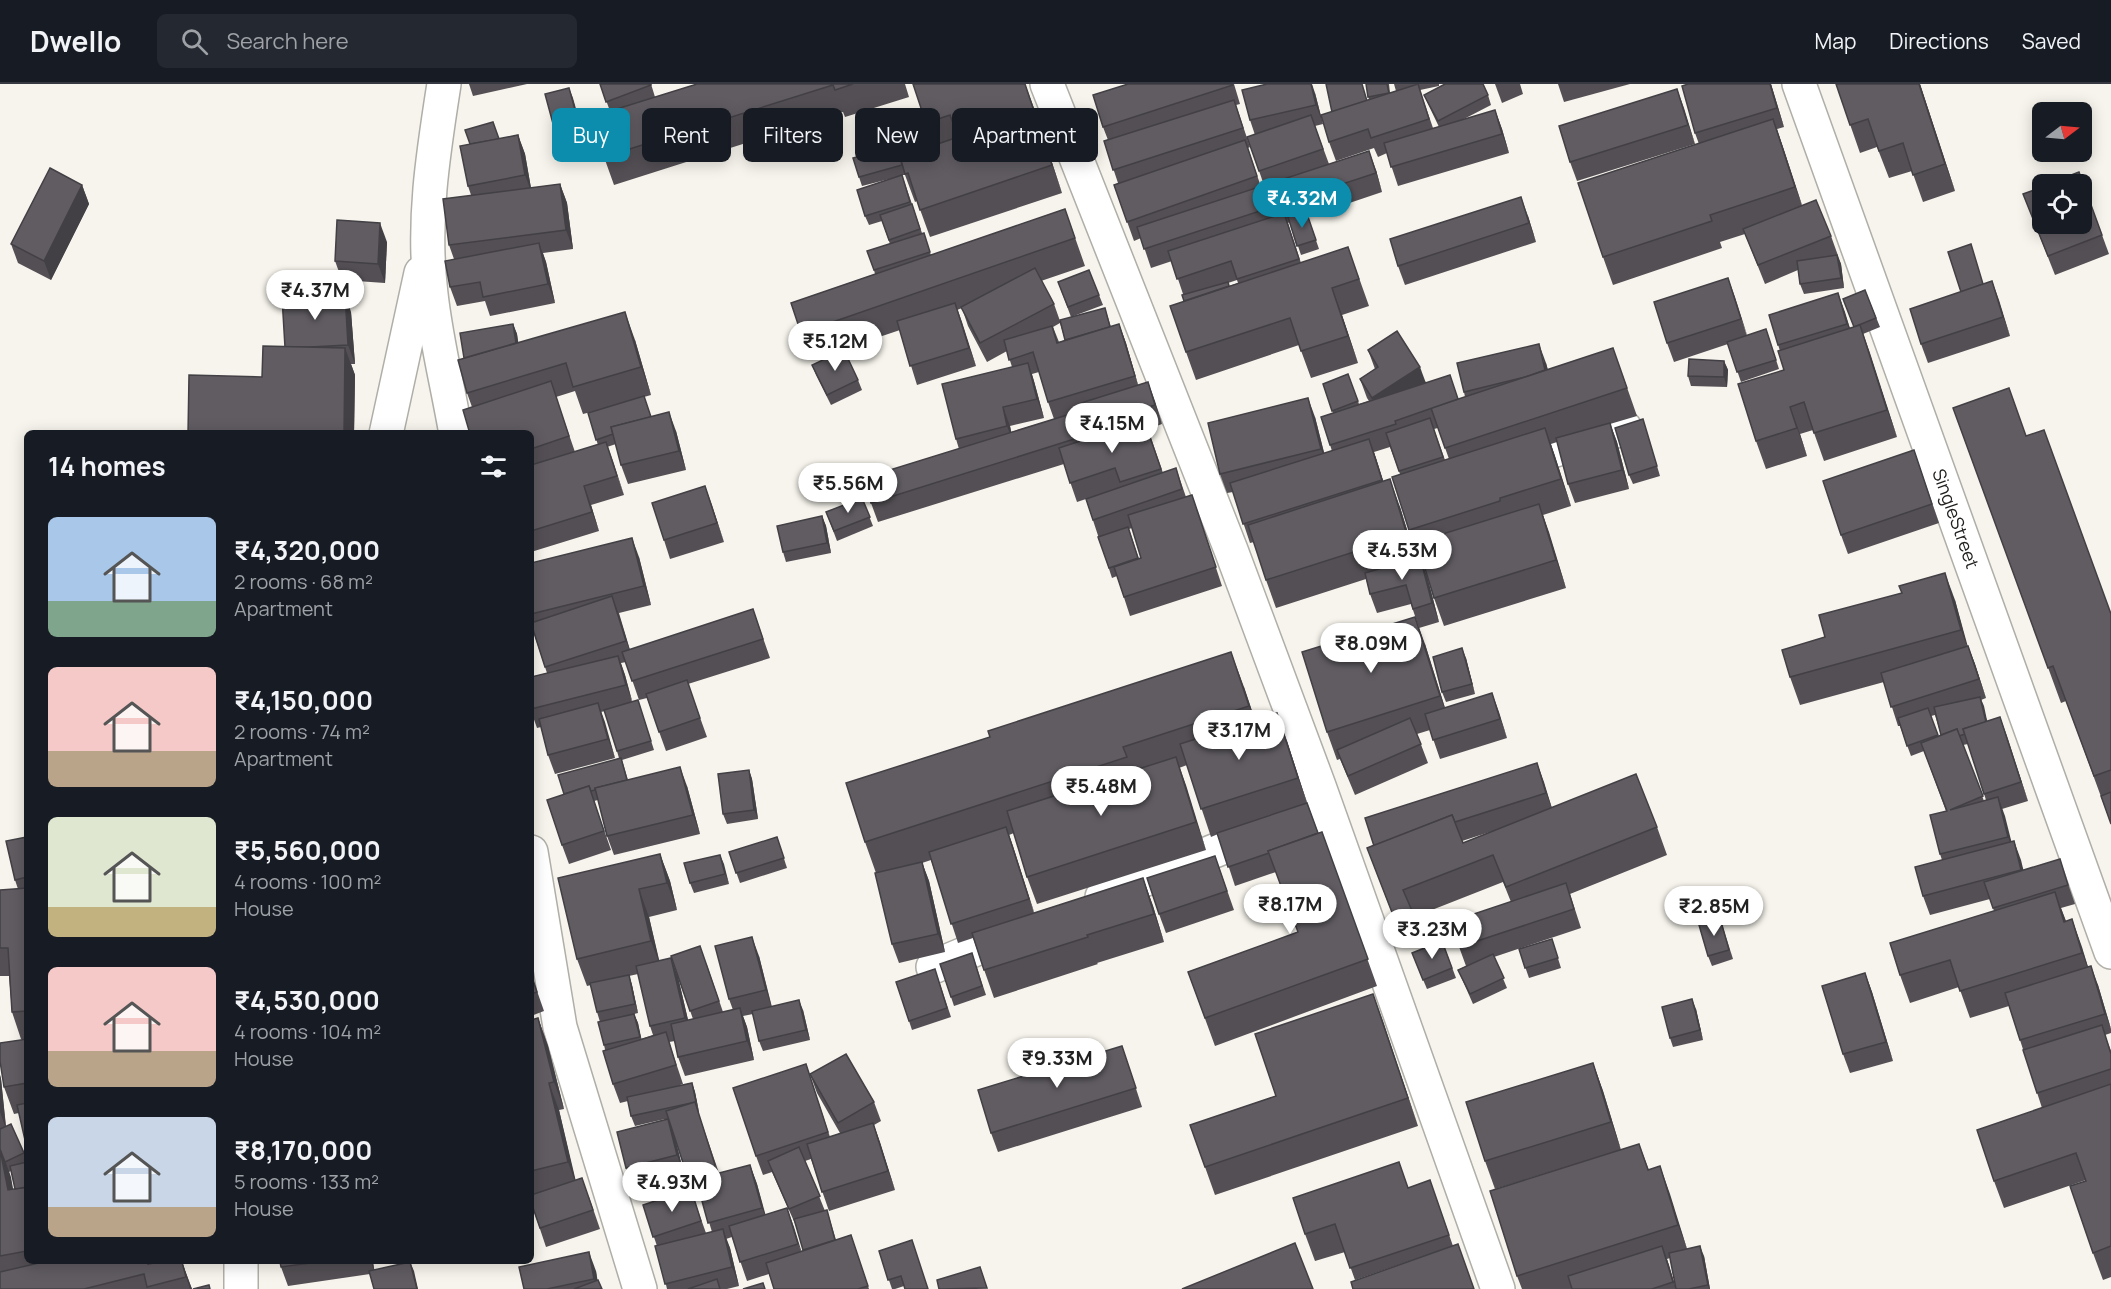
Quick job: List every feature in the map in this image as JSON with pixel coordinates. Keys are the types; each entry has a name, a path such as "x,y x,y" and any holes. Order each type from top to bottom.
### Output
{"street":[{"path":"444,84 429,179 428,242 430,293 455,430"},
{"path":"1047,84 1231,550 1307,813 1498,1289"},
{"name":"SingleStreet","path":"1799,84 2111,952"},
{"path":"387,430 428,242"},
{"path":"1479,474 1625,428"},
{"path":"1231,550 1265,540"},
{"path":"1075,908 1307,813"},
{"path":"534,870 560,1027 640,1289"},
{"path":"933,967 1042,922"},
{"path":"241,1264 241,1289"}],"building":[{"path":"600,84 651,84 651,85 606,102"},
{"path":"697,84 853,84 835,90 833,85 760,108 743,108 743,113 731,117 731,108 642,108 642,145 630,149 630,108 620,108"},
{"path":"913,84 1025,84 1033,108 952,108 952,120 950,115 940,118 940,108 921,108"},
{"path":"1128,84 1233,84 1103,127 1093,95"},
{"path":"1267,84 1311,84 1316,105 1250,120 1242,90"},
{"path":"1326,84 1362,84 1367,101 1332,112"},
{"path":"1366,84 1387,84 1389,93 1368,97"},
{"path":"1418,84 1429,119 1371,138 1368,129 1329,142 1321,115"},
{"path":"1445,84 1483,84 1488,95 1438,121 1424,95"},
{"path":"1688,84 1770,84 1777,108 1695,133 1682,86"},
{"path":"1836,84 1919,84 1945,164 1913,175 1903,143 1879,151 1868,119 1850,125"},
{"path":"569,88 575,108 552,108 552,120 545,94"},
{"path":"1677,89 1688,125 1570,162 1559,126"},
{"path":"1234,100 1243,128 1113,170 1104,141"},
{"path":"1495,110 1502,134 1391,167 1384,143"},
{"path":"1311,115 1323,149 1259,171 1247,137"},
{"path":"1773,119 1795,187 1710,215 1712,221 1603,257 1578,183"},
{"path":"493,122 499,139 470,144 465,130"},
{"path":"518,135 525,175 468,186 460,146"},
{"path":"952,139 952,162 1051,162 1052,165 920,210 908,173 905,174 901,162 940,162 940,143"},
{"path":"1245,140 1257,176 1127,222 1114,185"},
{"path":"1369,151 1376,173 1144,249 1137,227"},
{"path":"855,157 855,162 901,162 902,165 859,177 853,158"},
{"path":"50,168 82,185 44,261 11,244"},
{"path":"902,175 910,202 865,216 857,190"},
{"path":"560,184 566,230 449,245 443,199"},
{"path":"2032,191 2032,216 2023,194"},
{"path":"1521,197 1529,223 1398,266 1390,239"},
{"path":"1816,200 1831,236 1758,265 1743,229"},
{"path":"912,204 920,229 889,240 880,215"},
{"path":"2092,208 2102,235 2048,256 2039,234 2092,234"},
{"path":"1065,209 1075,238 801,333 791,303"},
{"path":"1306,211 1316,240 1297,246 1288,217"},
{"path":"1284,213 1299,259 1237,279 1231,261 1177,279 1168,251"},
{"path":"337,220 380,223 378,264 335,261"},
{"path":"924,233 930,252 874,270 867,251"},
{"path":"539,243 548,284 483,297 480,282 450,287 445,261"},
{"path":"1971,244 1983,284 1961,292 1948,252"},
{"path":"1348,247 1359,279 1332,288 1348,336 1301,351 1290,318 1186,352 1170,306"},
{"path":"1837,255 1841,278 1800,284 1797,261"},
{"path":"1035,268 1054,304 980,343 961,307"},
{"path":"1089,270 1099,295 1068,307 1058,282"},
{"path":"1728,278 1741,319 1667,343 1654,302"},
{"path":"1992,281 2003,317 1921,344 1910,309"},
{"path":"1228,282 1229,286 1184,301 1182,295"},
{"path":"1865,290 1876,318 1854,327 1843,299"},
{"path":"345,293 348,345 285,347 282,297"},
{"path":"1838,293 1847,324 1778,345 1769,315"},
{"path":"955,303 969,348 910,366 897,321"},
{"path":"1105,308 1110,327 1065,340 1060,320"},
{"path":"625,312 641,367 573,387 566,363 467,393 458,360"},
{"path":"513,324 516,343 464,358 460,333"},
{"path":"1119,324 1135,376 1048,402 1033,352 1009,360 1004,340 1052,326 1057,343"},
{"path":"1860,325 1887,410 1814,433 1804,402 1790,407 1797,428 1756,441 1738,384 1784,370 1778,351"},
{"path":"1766,329 1776,360 1737,372 1727,342"},
{"path":"1397,331 1420,367 1372,398 1360,379 1378,367 1368,350"},
{"path":"1539,344 1545,370 1464,392 1457,363"},
{"path":"263,346 345,348 344,430 188,430 189,375 262,377"},
{"path":"1613,348 1627,388 1445,448 1431,408"},
{"path":"844,350 858,380 827,395 812,365"},
{"path":"1689,359 1724,361 1724,377 1688,376"},
{"path":"1028,363 1037,399 1003,407 1007,426 956,439 942,384"},
{"path":"1348,374 1358,401 1332,411 1323,384"},
{"path":"1450,375 1458,399 1395,421 1396,424 1330,445 1321,417"},
{"path":"551,381 569,436 534,448 534,430 469,430 463,410"},
{"path":"1148,382 1155,405 1089,426 1081,403"},
{"path":"2009,388 2026,436 2044,430 2111,614 2111,770 2094,776 2053,666 2048,668 1953,408"},
{"path":"644,396 651,417 611,427 613,434 596,440 588,413"},
{"path":"1308,398 1321,449 1220,474 1208,423"},
{"path":"1080,411 1087,435 871,503 864,478"},
{"path":"669,412 679,451 621,465 611,427"},
{"path":"1430,418 1443,457 1399,471 1386,433"},
{"path":"1643,419 1657,466 1629,475 1615,428"},
{"path":"1144,420 1161,469 1120,482 1115,468 1070,483 1059,448"},
{"path":"1610,423 1622,470 1568,484 1556,438"},
{"path":"1545,428 1561,479 1409,530 1392,477"},
{"path":"1369,439 1382,480 1243,524 1230,483"},
{"path":"606,442 617,476 584,486 592,512 534,530 534,464"},
{"path":"1914,450 1932,504 1841,535 1823,481"},
{"path":"1176,468 1182,489 1093,520 1086,499"},
{"path":"1390,479 1407,535 1266,580 1248,525"},
{"path":"705,486 717,523 664,540 652,503"},
{"path":"1192,495 1216,567 1124,597 1114,567 1141,558 1128,515"},
{"path":"862,498 870,517 834,531 826,512"},
{"path":"1539,504 1556,560 1434,598 1417,542"},
{"path":"822,516 827,543 783,552 777,526"},
{"path":"1128,527 1138,558 1109,568 1098,537"},
{"path":"632,538 644,586 534,613 534,562"},
{"path":"1420,557 1432,603 1413,609 1406,585 1370,594 1365,573"},
{"path":"1945,573 1961,630 1790,677 1782,650 1825,637 1819,615 1902,593 1899,586"},
{"path":"612,596 626,641 545,667 534,632 534,622"},
{"path":"753,609 763,639 632,681 622,652"},
{"path":"1415,617 1440,696 1327,732 1302,652"},
{"path":"1968,646 1979,679 1891,707 1881,673"},
{"path":"1462,648 1472,684 1442,692 1433,657"},
{"path":"1231,652 1249,706 1123,747 1127,757 865,842 846,783 990,737 988,731"},
{"path":"618,656 626,685 534,708 534,676"},
{"path":"687,680 700,718 659,732 646,694"},
{"path":"1492,693 1500,719 1433,740 1425,714"},
{"path":"1980,697 1986,722 1963,729 1965,734 1959,736 1957,729 1941,735 1934,707"},
{"path":"638,700 651,741 617,751 604,710"},
{"path":"598,703 608,739 548,755 539,719"},
{"path":"1928,708 1938,735 1907,746 1898,718"},
{"path":"1277,713 1298,778 1201,809 1180,744"},
{"path":"2000,717 2021,782 1984,794 1963,729"},
{"path":"1410,718 1421,744 1348,776 1337,750"},
{"path":"1957,729 1983,796 1950,810 1998,797 2008,837 1940,854 1930,815 1947,811 1921,743"},
{"path":"1176,757 1196,822 1027,877 1007,811"},
{"path":"621,758 627,780 591,791 589,786 564,794 558,775"},
{"path":"1537,763 1546,793 1455,822 1452,815 1374,846 1365,818"},
{"path":"680,767 693,815 607,836 595,788"},
{"path":"749,770 754,810 723,814 718,774"},
{"path":"1636,774 1657,827 1506,887 1493,855 1403,890 1413,913 1395,920 1367,848 1452,815 1463,843"},
{"path":"589,786 604,831 562,845 547,800"},
{"path":"2111,792 2111,824 2101,796"},
{"path":"1307,803 1318,833 1228,867 1217,833"},
{"path":"1006,827 1029,899 951,924 929,852"},
{"path":"1322,832 1368,959 1205,1018 1188,972 1298,932 1268,851"},
{"path":"777,837 784,858 736,873 729,852"},
{"path":"24,838 24,878 15,880 6,841"},
{"path":"2014,841 2021,870 1923,896 1915,867"},
{"path":"660,854 667,883 639,889 651,941 577,959 558,878"},
{"path":"720,855 725,874 690,883 684,863"},
{"path":"1215,856 1227,891 1159,914 1147,878"},
{"path":"2060,859 2068,885 1993,908 1984,882"},
{"path":"922,862 938,934 892,944 875,873"},
{"path":"1143,878 1154,914 984,970 972,933"},
{"path":"1566,883 1574,909 1459,947 1450,922"},
{"path":"24,888 24,1011 12,1012 8,948 0,948 0,890"},
{"path":"2055,892 2064,922 2072,919 2082,953 1960,991 1950,960 1900,975 1890,943"},
{"path":"1720,918 1729,950 1708,956 1699,925"},
{"path":"752,937 766,990 729,999 715,946"},
{"path":"1552,939 1558,958 1525,968 1519,949"},
{"path":"1442,941 1452,968 1423,980 1412,953"},
{"path":"700,946 719,1001 690,1011 671,956"},
{"path":"972,953 982,986 951,997 940,964"},
{"path":"1493,954 1504,978 1470,994 1458,970"},
{"path":"671,958 685,1018 650,1026 636,966"},
{"path":"2091,966 2105,1014 2020,1040 2005,993"},
{"path":"935,969 947,1008 909,1021 896,982"},
{"path":"1865,973 1886,1042 1843,1054 1822,986"},
{"path":"629,975 635,1004 597,1012 590,983"},
{"path":"1373,994 1408,1098 1205,1167 1190,1125 1276,1096 1255,1034"},
{"path":"1692,999 1700,1030 1670,1038 1662,1007"},
{"path":"799,1000 806,1030 759,1041 752,1011"},
{"path":"740,1008 747,1041 678,1057 671,1024"},
{"path":"634,1014 640,1037 604,1045 598,1022"},
{"path":"538,1018 554,1082 549,1083 568,1162 534,1170 534,1019"},
{"path":"2102,1025 2111,1054 2111,1069 2037,1093 2023,1050"},
{"path":"666,1032 676,1065 613,1084 603,1051"},
{"path":"24,1039 24,1084 4,1087 0,1043"},
{"path":"1122,1046 1136,1088 991,1133 978,1090"},
{"path":"846,1054 874,1102 838,1123 810,1074"},
{"path":"1593,1063 1611,1122 1485,1161 1466,1102"},
{"path":"806,1064 828,1132 756,1156 733,1088"},
{"path":"692,1083 696,1102 631,1116 627,1097"},
{"path":"2111,1084 2111,1246 2093,1253 2070,1186 2086,1181 2076,1153 1994,1181 1977,1130"},
{"path":"695,1102 715,1165 687,1175 666,1111"},
{"path":"24,1104 24,1136 17,1105"},
{"path":"668,1119 677,1155 626,1168 617,1132"},
{"path":"873,1123 888,1171 822,1192 807,1144"},
{"path":"11,1124 24,1153 5,1162 0,1149 0,1129"},
{"path":"1639,1144 1648,1170 1660,1166 1678,1225 1517,1276 1490,1191"},
{"path":"799,1147 820,1196 789,1209 768,1161"},
{"path":"0,1149 8,1190 24,1187 24,1252 0,1256"},
{"path":"1399,1162 1408,1188 1430,1180 1449,1235 1350,1268 1335,1224 1305,1234 1293,1198"},
{"path":"24,1163 24,1188 15,1189 10,1166"},
{"path":"750,1165 762,1208 708,1223 696,1179"},
{"path":"582,1178 593,1210 540,1228 534,1211 534,1194"},
{"path":"691,1189 701,1221 653,1237 643,1205"},
{"path":"787,1208 798,1244 740,1262 729,1226"},
{"path":"827,1210 835,1240 803,1250 794,1219"},
{"path":"723,1229 732,1267 665,1284 655,1246"},
{"path":"851,1235 868,1286 858,1289 774,1289 766,1263"},
{"path":"912,1240 928,1289 905,1289 901,1276 888,1280 879,1251"},
{"path":"1295,1243 1313,1289 1182,1289"},
{"path":"1458,1244 1474,1289 1353,1289 1351,1282"},
{"path":"1662,1246 1673,1282 1652,1289 1572,1289 1568,1276"},
{"path":"1700,1246 1708,1285 1676,1289 1669,1253"},
{"path":"589,1252 594,1279 547,1289 524,1289 519,1267"},
{"path":"34,1264 183,1264 186,1277 147,1287 144,1274 84,1289 0,1289 0,1272"},
{"path":"280,1264 303,1264 281,1267"},
{"path":"411,1264 417,1289 374,1289 369,1271"},
{"path":"980,1267 987,1288 939,1289 937,1280"},
{"path":"717,1279 720,1289 688,1289"},
{"path":"598,1280 602,1289 574,1289"},
{"path":"763,1283 765,1289 743,1289"},
{"path":"209,1285 210,1289 193,1289"}]}
